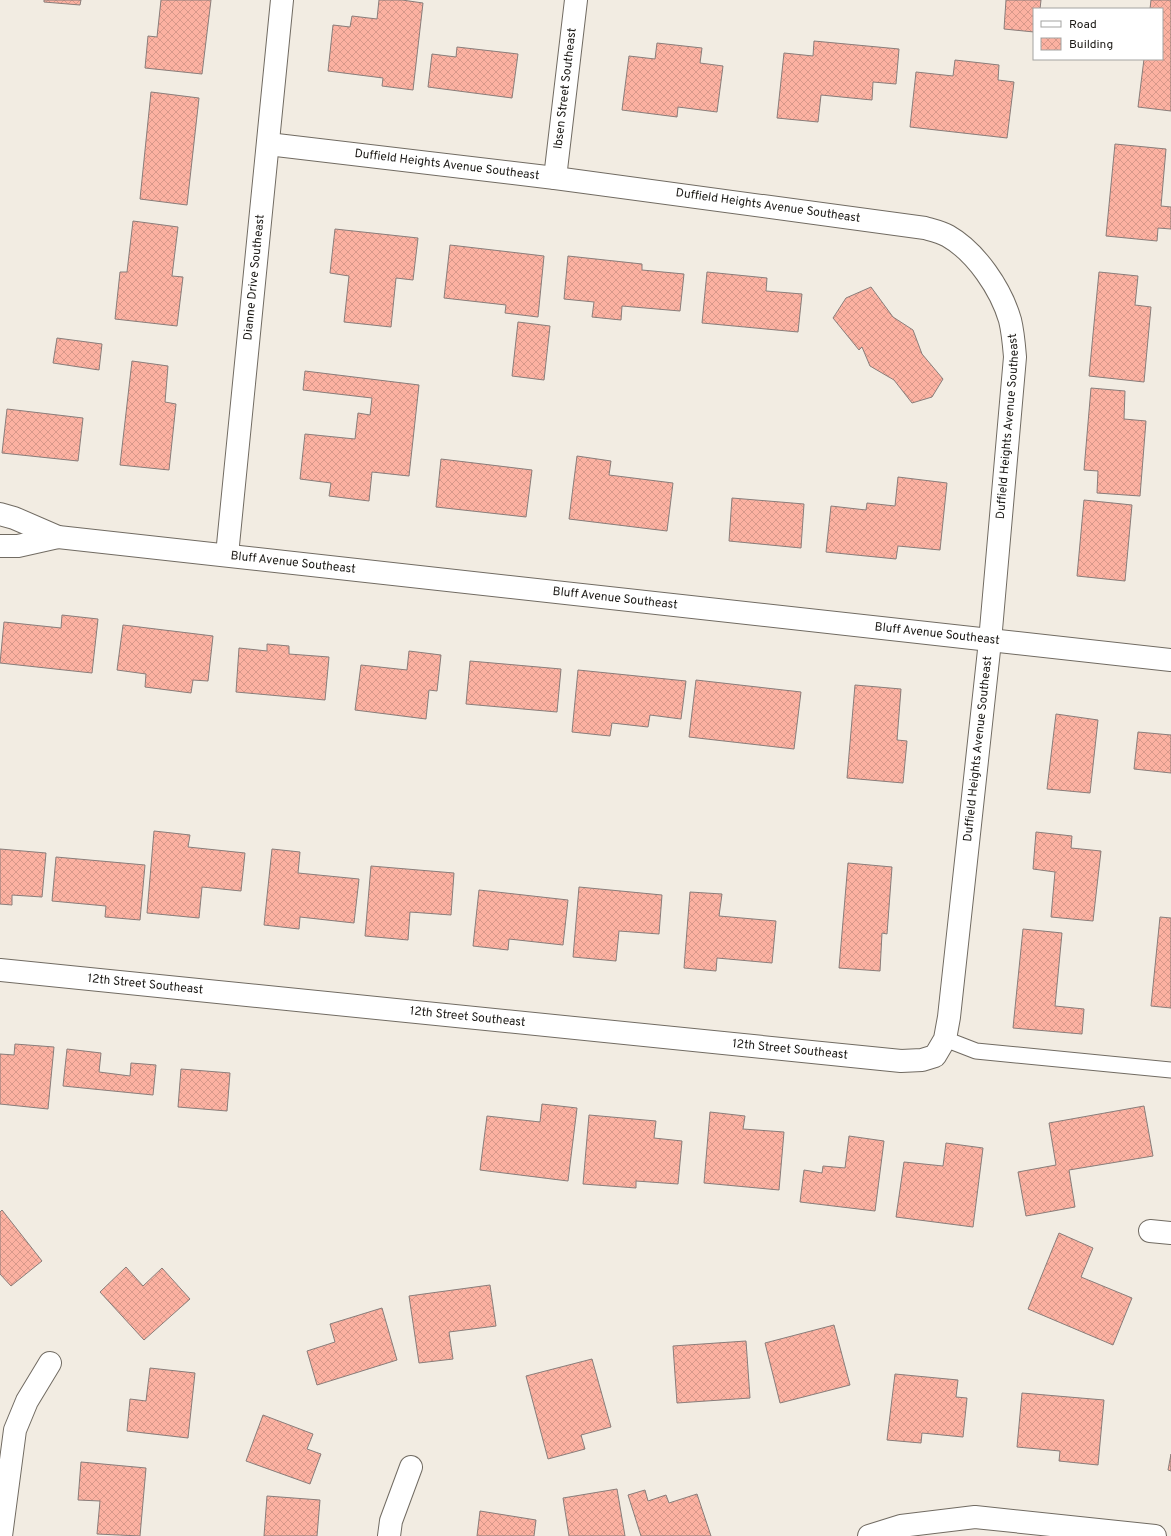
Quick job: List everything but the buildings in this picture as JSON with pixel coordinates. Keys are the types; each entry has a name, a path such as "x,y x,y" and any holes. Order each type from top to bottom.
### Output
{"street":[{"name":"Dianne Drive Southeast","path":"226,555 282,0"},
{"name":"Ibsen Street Southeast","path":"555,178 576,0"},
{"name":"Duffield Heights Avenue Southeast","path":"268,144 555,178 924,228 947,235 966,250 991,278 1010,321 1016,357 990,641 949,1017 940,1048"},
{"name":"Bluff Avenue Southeast","path":"0,514 14,518 58,537 1171,660"},
{"name":"Bluff Avenue Southeast","path":"0,546 18,546 58,537"},
{"name":"12th Street Southeast","path":"0,970 901,1060 922,1060 940,1048"},
{"path":"1,1536 15,1430 26,1401 50,1363"},
{"path":"389,1536 391,1521 411,1467"},
{"path":"869,1536 901,1526 975,1517 1155,1536"}],"lane":[{"path":"940,1048 1171,1070"}]}
